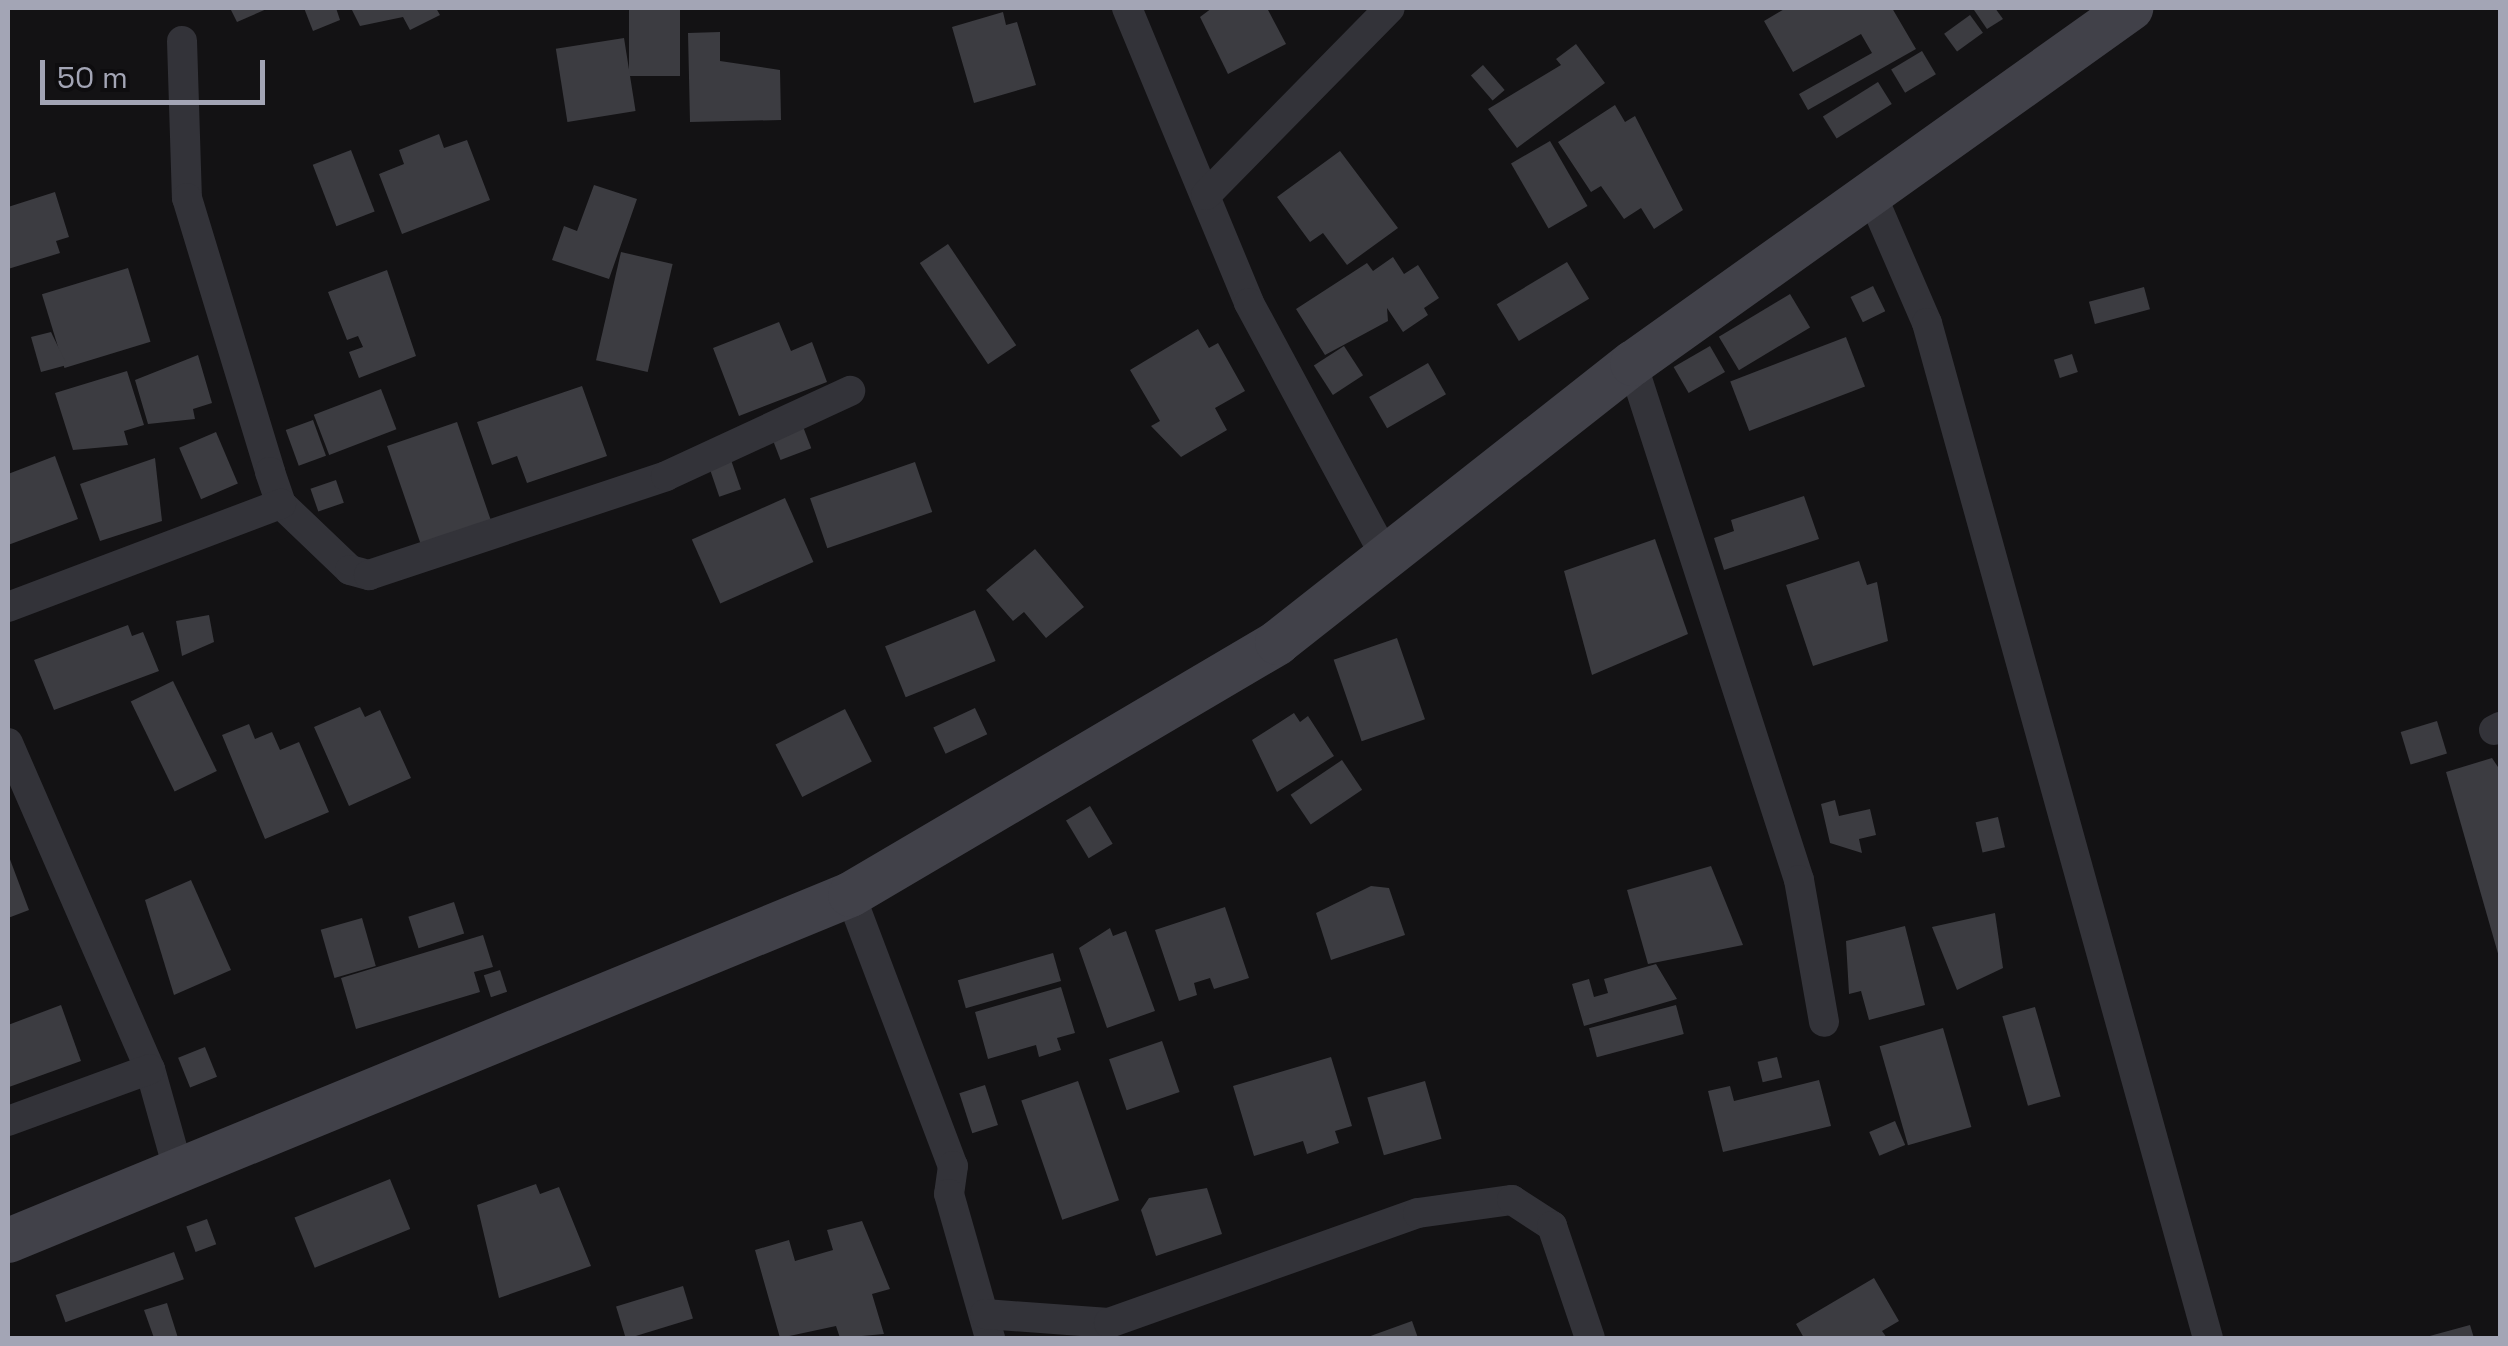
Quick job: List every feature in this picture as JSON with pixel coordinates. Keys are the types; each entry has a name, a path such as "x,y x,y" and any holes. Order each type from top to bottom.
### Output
{"street":[{"path":"1128,8 1249,303 1384,554"},
{"path":"1206,195 1390,8"},
{"path":"8,1240 850,894 1278,642 1384,554 1632,362 1872,196 2130,8"},
{"path":"182,41 187,198 281,504 330,558 369,576 666,476 850,391"},
{"path":"1872,196 1927,323 2208,1338"},
{"path":"1632,362 1798,880 1824,1022"},
{"path":"8,607 281,504"},
{"path":"8,743 150,1069 180,1172"},
{"path":"850,894 953,1166 949,1194 987,1326 1108,1322 1418,1213 1512,1200 1552,1226 1590,1338"},
{"path":"8,1121 150,1069"}],"building":[{"path":"230,8 269,8 237,22"},
{"path":"304,8 336,8 340,20 313,31"},
{"path":"351,8 436,8 440,15 410,30 403,17 360,26"},
{"path":"629,8 680,8 680,76 629,76"},
{"path":"1212,8 1267,8 1286,44 1228,74 1200,17"},
{"path":"1786,8 1892,8 1916,49 1808,110 1799,94 1872,53 1861,34 1793,72 1764,21"},
{"path":"1995,8 2003,19 1987,29 1974,10"},
{"path":"1003,12 1006,25 1017,22 1036,85 974,103 952,27"},
{"path":"1970,15 1983,33 1957,52 1944,34"},
{"path":"720,32 720,61 780,70 781,120 690,122 688,33"},
{"path":"624,38 636,111 567,122 556,49"},
{"path":"1576,44 1605,83 1517,148 1488,109 1561,65 1556,59"},
{"path":"1922,51 1936,74 1905,93 1891,70"},
{"path":"1483,65 1505,90 1493,100 1471,75"},
{"path":"1878,82 1892,104 1837,138 1823,116"},
{"path":"1615,105 1625,122 1635,116 1683,210 1654,229 1641,208 1624,219 1601,186 1591,192 1558,142"},
{"path":"439,134 444,148 467,140 490,200 402,234 379,174 404,164 399,150"},
{"path":"1550,141 1588,206 1549,228 1511,164"},
{"path":"351,150 375,212 336,226 313,165"},
{"path":"1340,151 1398,228 1347,265 1323,233 1310,242 1277,197"},
{"path":"594,185 637,199 609,279 552,260 564,226 577,231"},
{"path":"55,192 69,237 56,241 60,253 8,269 8,207"},
{"path":"948,244 1016,345 988,364 920,263"},
{"path":"621,252 673,264 648,372 596,360"},
{"path":"1393,257 1404,274 1418,265 1439,298 1424,308 1428,315 1403,332 1387,308 1388,321 1325,355 1296,309 1367,263 1373,271"},
{"path":"1567,262 1589,299 1519,341 1497,304"},
{"path":"128,268 151,342 64,368 42,294"},
{"path":"387,270 416,356 359,378 349,352 363,347 358,336 347,340 328,292"},
{"path":"1873,286 1885,311 1863,322 1851,297"},
{"path":"2144,287 2150,309 2095,324 2089,302"},
{"path":"1790,294 1810,327 1739,370 1719,337"},
{"path":"779,322 791,351 812,342 827,382 739,416 713,348"},
{"path":"1198,329 1209,348 1218,343 1245,391 1215,408 1227,430 1181,457 1151,426 1160,421 1130,370"},
{"path":"51,332 67,365 41,372 31,337"},
{"path":"1846,337 1865,386 1749,431 1730,381"},
{"path":"1344,346 1363,375 1333,395 1314,366"},
{"path":"1710,346 1725,372 1689,393 1674,367"},
{"path":"2072,354 2078,372 2060,378 2054,360"},
{"path":"198,355 212,403 193,409 195,419 148,424 135,380"},
{"path":"1428,363 1446,394 1387,428 1369,397"},
{"path":"127,371 144,425 124,431 128,445 73,450 55,393"},
{"path":"582,386 607,456 527,483 517,456 492,465 477,422"},
{"path":"381,389 396,429 329,455 314,415"},
{"path":"313,420 326,456 299,466 286,430"},
{"path":"457,422 491,520 421,544 387,446"},
{"path":"802,424 811,448 781,460 771,436"},
{"path":"216,432 238,484 201,499 179,448"},
{"path":"55,456 78,519 8,545 8,474"},
{"path":"730,457 741,489 719,497 708,464"},
{"path":"155,458 162,521 100,541 80,484"},
{"path":"915,462 932,512 827,548 810,498"},
{"path":"336,480 344,503 318,511 310,489"},
{"path":"1804,496 1819,539 1724,570 1714,538 1734,531 1731,520"},
{"path":"785,498 813,562 720,603 692,539"},
{"path":"1655,539 1688,634 1592,675 1564,571"},
{"path":"1035,549 1084,607 1046,638 1024,612 1013,621 986,590"},
{"path":"1859,561 1867,585 1877,582 1888,641 1813,666 1786,585"},
{"path":"975,610 996,661 906,697 885,646"},
{"path":"209,615 214,642 182,656 176,621"},
{"path":"128,625 132,636 143,632 159,671 54,710 34,660"},
{"path":"1397,638 1425,719 1362,741 1334,660"},
{"path":"173,681 217,771 175,791 131,702"},
{"path":"360,707 365,717 380,710 411,778 349,806 314,727"},
{"path":"975,708 987,734 946,754 933,727"},
{"path":"845,709 872,762 802,797 776,744"},
{"path":"1294,713 1300,722 1308,716 1334,756 1277,792 1252,740"},
{"path":"2437,721 2447,754 2411,765 2401,732"},
{"path":"249,724 255,739 272,732 280,750 299,742 329,812 265,839 222,735"},
{"path":"2492,758 2500,770 2499,957 2446,772"},
{"path":"1342,760 1362,790 1311,825 1291,795"},
{"path":"1835,800 1839,816 1870,809 1876,835 1859,839 1862,853 1830,843 1821,804"},
{"path":"1090,806 1113,844 1089,858 1066,820"},
{"path":"1998,817 2005,847 1983,852 1976,822"},
{"path":"8,854 29,910 8,918"},
{"path":"1711,866 1743,945 1648,964 1627,890"},
{"path":"191,880 231,970 174,995 145,900"},
{"path":"1371,886 1389,888 1405,935 1331,960 1316,913"},
{"path":"454,902 464,933 419,948 408,917"},
{"path":"1225,907 1249,978 1214,989 1210,978 1194,983 1197,995 1179,1001 1155,930"},
{"path":"1995,913 2003,968 1957,990 1932,927"},
{"path":"362,918 376,966 334,978 321,930"},
{"path":"1905,926 1925,1005 1869,1020 1861,991 1849,994 1846,941"},
{"path":"1110,928 1113,936 1126,931 1155,1011 1107,1028 1079,948"},
{"path":"483,935 493,967 474,972 480,992 356,1029 341,978"},
{"path":"1053,953 1061,981 966,1008 958,980"},
{"path":"1656,964 1677,999 1584,1026 1572,984 1589,979 1594,997 1608,993 1604,979"},
{"path":"500,970 507,992 491,997 484,975"},
{"path":"1061,987 1075,1033 1057,1038 1061,1050 1039,1057 1036,1045 988,1059 975,1012"},
{"path":"61,1005 81,1061 9,1087 8,1025"},
{"path":"1676,1005 1684,1034 1597,1057 1589,1028"},
{"path":"2035,1007 2061,1096 2028,1106 2002,1016"},
{"path":"1943,1028 1971,1127 1908,1145 1880,1046"},
{"path":"1162,1041 1180,1092 1127,1110 1109,1059"},
{"path":"205,1047 217,1077 190,1088 178,1058"},
{"path":"1331,1057 1352,1126 1335,1131 1339,1143 1307,1154 1303,1141 1254,1156 1233,1086"},
{"path":"1777,1057 1782,1077 1763,1082 1758,1062"},
{"path":"1819,1080 1831,1126 1723,1152 1708,1091 1730,1086 1734,1101"},
{"path":"1078,1081 1119,1200 1062,1220 1021,1101"},
{"path":"1425,1081 1442,1139 1384,1155 1367,1098"},
{"path":"985,1085 998,1125 972,1133 959,1093"},
{"path":"1895,1121 1905,1145 1879,1156 1869,1132"},
{"path":"390,1179 410,1229 315,1268 295,1218"},
{"path":"536,1184 540,1194 559,1187 591,1266 499,1298 477,1205"},
{"path":"1207,1188 1222,1234 1156,1256 1141,1210 1149,1198"},
{"path":"207,1219 216,1244 196,1252 186,1227"},
{"path":"862,1221 890,1289 872,1294 884,1334 840,1338 836,1326 780,1338 755,1250 789,1240 795,1261 833,1250 827,1230"},
{"path":"174,1252 184,1279 66,1322 56,1295"},
{"path":"1874,1278 1899,1321 1882,1331 1887,1338 1804,1338 1796,1324"},
{"path":"683,1286 693,1319 626,1338 616,1306"},
{"path":"167,1303 178,1338 154,1338 144,1310"},
{"path":"1412,1321 1418,1338 1365,1338"},
{"path":"2470,1325 2474,1338 2426,1338 2426,1337"}]}
